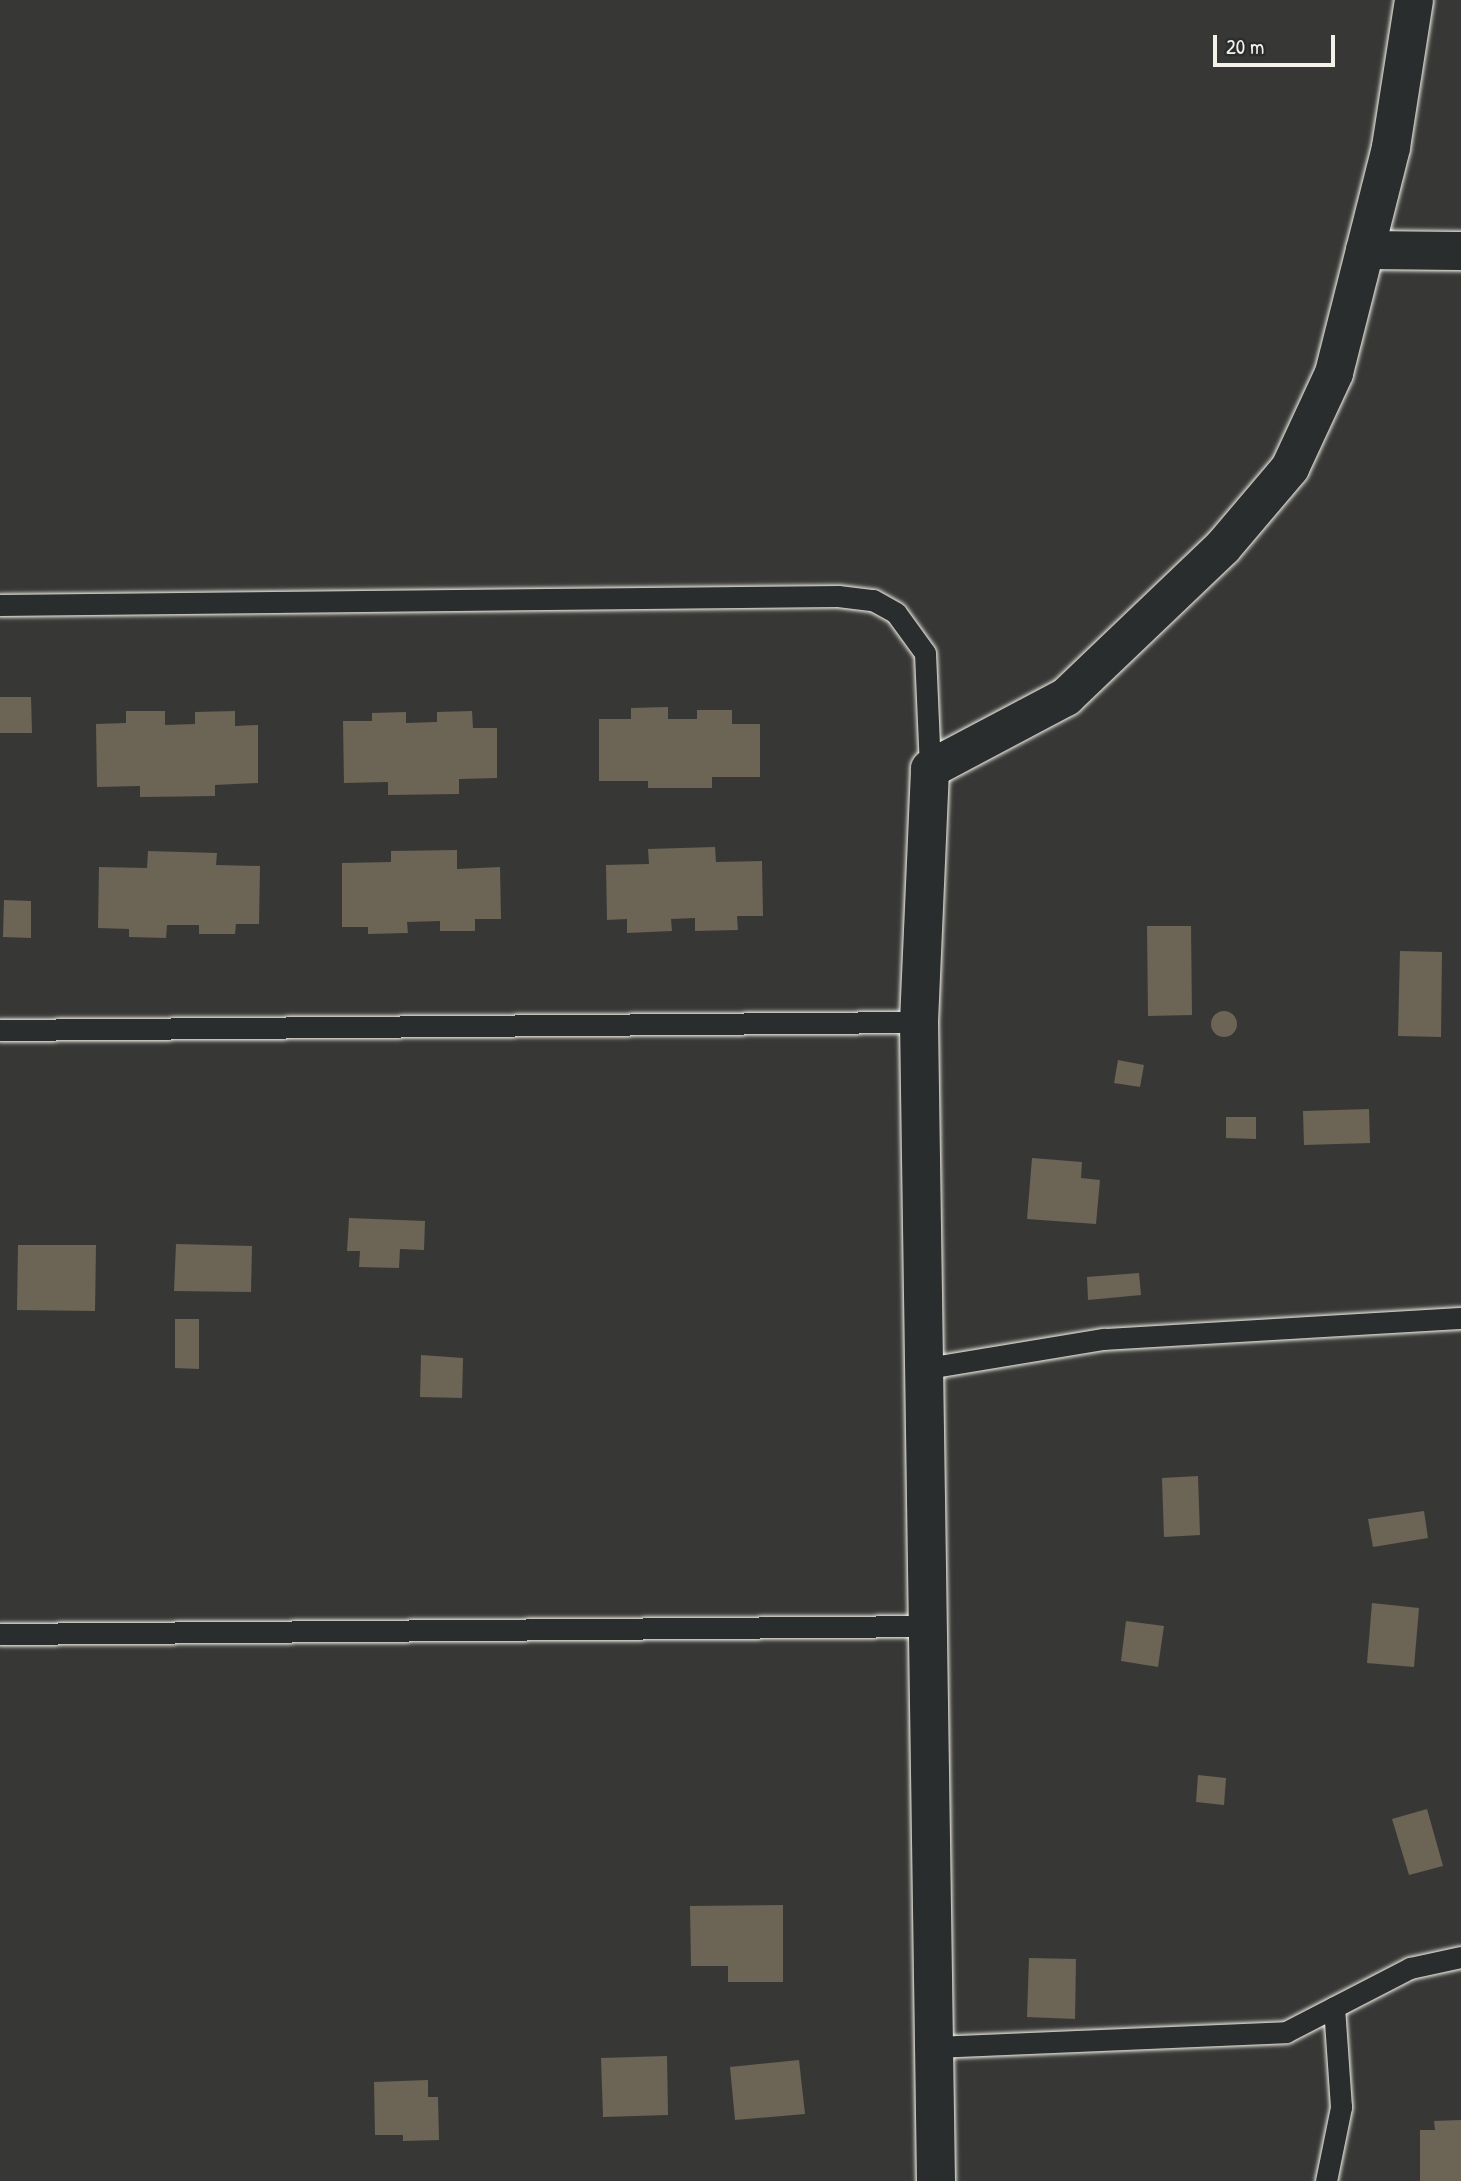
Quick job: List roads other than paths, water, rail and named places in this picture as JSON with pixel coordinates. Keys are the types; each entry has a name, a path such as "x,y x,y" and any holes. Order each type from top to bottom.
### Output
{"street":[{"path":"936,2181 919,1022 930,769 1066,697 1223,547 1290,468 1334,373 1391,147 1414,0"},
{"path":"1365,250 1461,251"}],"lane":[{"path":"0,605 838,596 873,600 896,613 925,653 930,769"},
{"path":"0,1030 919,1022"},
{"path":"922,1369 1104,1339 1461,1318"},
{"path":"0,1634 927,1626"},
{"path":"933,2047 1275,2034 1426,1962 1461,1957"},
{"path":"1326,2181 1341,2106 1334,2007"}]}
